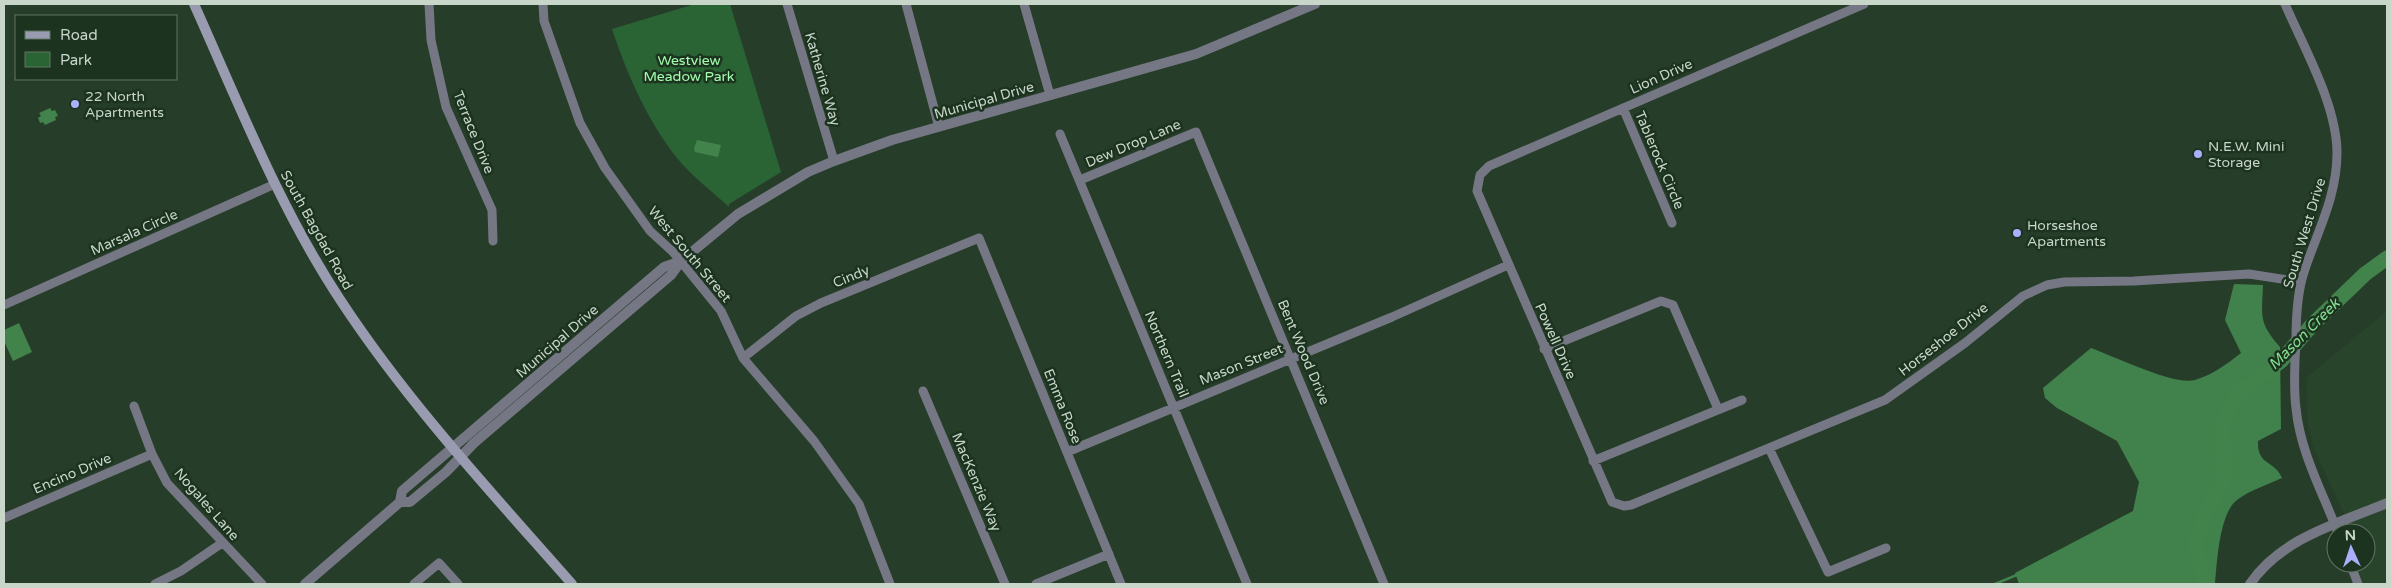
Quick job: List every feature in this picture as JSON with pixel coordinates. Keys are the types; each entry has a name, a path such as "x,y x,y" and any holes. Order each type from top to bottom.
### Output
{"main road":[{"name":"South Bagdad Road","path":"194,4 275,184 340,300 398,381 462,456"},
{"path":"462,456 572,584"}],"street":[{"name":"Terrace Drive","path":"429,4 431,40 446,106 492,210 493,240"},
{"name":"West South Street","path":"544,4 544,21 580,123 605,168 650,231 681,261 721,311 743,358 814,441 859,504 890,584"},
{"name":"Katherine Way","path":"788,4 834,161"},
{"path":"906,4 939,127"},
{"path":"1024,4 1050,95"},
{"name":"Municipal Drive","path":"681,261 664,267 510,398 402,491 400,502 410,502 672,275 681,261 724,224 761,199 808,172 834,161 939,127 1196,54 1315,4"},
{"name":"Lion Drive","path":"1477,184 1480,174 1489,166 1864,4"},
{"name":"South West Drive","path":"2285,4 2327,105 2336,138 2336,173 2328,213 2301,282 2296,332 2294,389 2303,442 2334,523"},
{"name":"Tablerock Circle","path":"1623,108 1672,223"},
{"name":"Dew Drop Lane","path":"1080,180 1196,132"},
{"name":"Bent Wood Drive","path":"1196,132 1292,358 1384,584"},
{"name":"Northern Trail","path":"1060,134 1248,584"},
{"name":"Marsala Circle","path":"4,305 275,184"},
{"name":"Powell Drive","path":"1477,184 1477,191 1593,462 1609,498 1618,505"},
{"name":"Cindy","path":"743,358 796,316 821,303 979,238"},
{"name":"Emma Rose","path":"979,238 1121,584"},
{"name":"Mason Street","path":"1067,452 1508,265"},
{"name":"Horseshoe Drive","path":"1618,505 1631,505 1885,400 1965,343 2023,296 2047,285 2064,282 2134,281 2249,274 2282,277 2301,282"},
{"path":"1544,349 1661,301 1673,305 1718,410"},
{"path":"612,312 619,320"},
{"name":"MacKenzie Way","path":"923,391 1005,584"},
{"path":"510,398 518,407"},
{"path":"1593,462 1742,400"},
{"name":"Nogales Lane","path":"134,406 152,454 167,483 262,584"},
{"path":"1769,448 1828,572 1886,548"},
{"name":"Encino Drive","path":"4,518 152,454"},
{"path":"305,584 400,502"},
{"path":"2348,523 2387,503"},
{"path":"2250,584 2268,563 2283,550 2307,536 2326,531"},
{"path":"155,584 182,571 222,543"},
{"path":"1036,584 1109,554"},
{"path":"414,584 439,563 458,584"}],"shaded area":[{"path":"50,108 52,111 55,110 58,116 55,117 56,120 45,125 43,122 40,123 38,118 41,116 39,113"},
{"path":"697,140 721,145 718,157 695,152 694,148"},
{"path":"2234,284 2263,285 2263,318 2268,331 2280,347 2281,429 2258,441 2258,449 2263,459 2279,472 2282,478 2247,493 2231,507 2226,516 2220,539 2215,584 2019,584 2015,573 2133,511 2139,482 2117,441 2057,408 2045,398 2043,388 2091,348 2173,379 2195,380 2213,372 2241,353 2225,320"},
{"path":"2387,311 2387,584 2359,584 2354,573 2376,573 2376,523 2337,523 2344,514 2314,449 2308,427 2306,378"},
{"path":"19,323 32,352 13,361 4,341 4,330"}],"green space":[{"name":"Westview Meadow Park","path":"695,4 730,4 781,172 729,204 729,207 683,165 671,151 641,101 612,29"}],"waterway":[{"name":"Mason Creek","path":"2206,584 2195,545 2206,512 2224,480 2223,422 2237,394 2281,361 2312,325 2365,274 2387,258"},
{"path":"1995,584 2102,540 2156,514 2180,491 2181,482 2189,472 2202,470 2224,473"}],"place":[{"name":"22 North Apartments","path":"75,104"},
{"name":"N.E.W. Mini Storage","path":"2198,154"},
{"name":"Horseshoe Apartments","path":"2017,233"}]}
